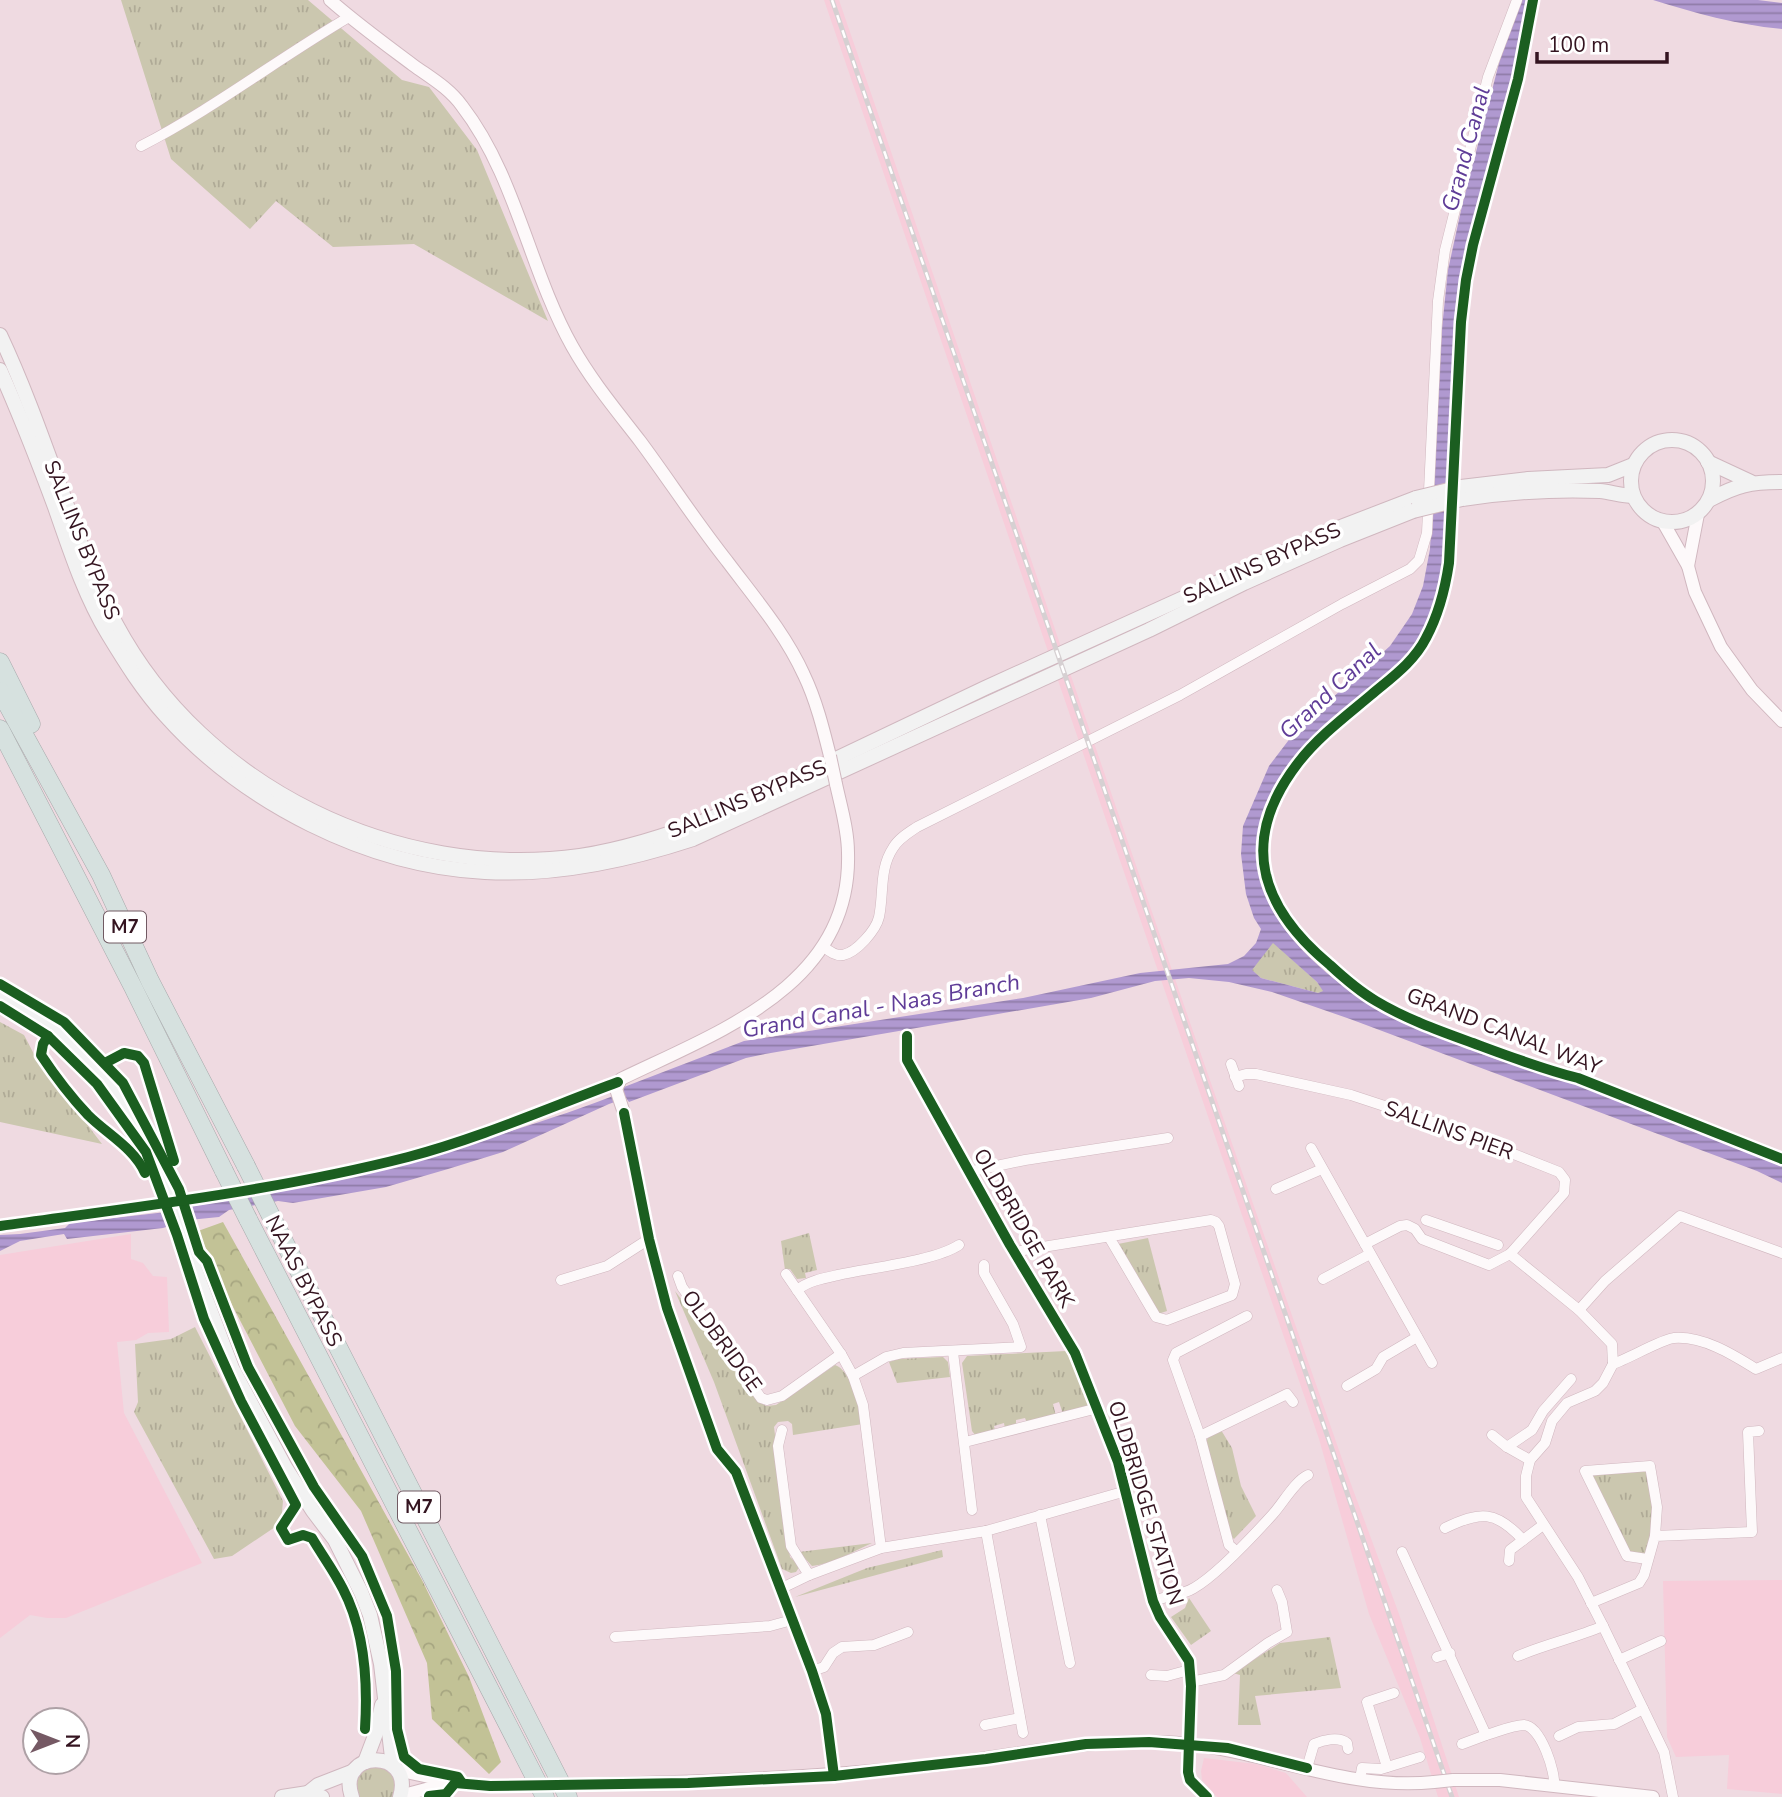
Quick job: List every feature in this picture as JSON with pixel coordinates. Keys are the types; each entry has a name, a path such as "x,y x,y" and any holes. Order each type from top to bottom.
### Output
{"highway":[{"name":"M7","path":"0,662 56,775 142,984"},
{"name":"NAAS BYPASS","path":"0,691 101,875 142,984 224,1171 545,1797"},
{"name":"NAAS BYPASS","path":"0,729 246,1166 568,1797"},
{"name":"M7","path":"0,754 142,984"}],"main road":[{"name":"SALLINS BYPASS","path":"0,335 95,583 117,627 147,674 178,710 243,770 309,811 397,844 456,856 514,859 580,856 678,832 985,688 1333,530 1462,493 1528,479 1608,475 1633,465"},
{"name":"SALLINS BYPASS","path":"0,370 91,601 138,681 165,715 222,768 249,788 330,834 375,851 451,869 486,873 570,868 631,857 693,839 1415,505"},
{"path":"1672,440 1695,446 1708,462 1714,477 1709,500 1698,514 1687,520 1663,522 1642,511 1633,496 1633,465 1649,447 1672,440"},
{"path":"1708,462 1751,482"},
{"path":"1709,500 1751,482 1782,482"},
{"name":"SALLINS BYPASS","path":"1462,493 1605,491 1633,496"},
{"path":"0,996 45,1023 82,1053 125,1102 155,1155 232,1368 285,1467 335,1540 353,1573 370,1615 381,1664 395,1768 401,1778 400,1796"},
{"path":"352,1797 349,1786 376,1733 384,1697"},
{"path":"282,1797 315,1795 318,1785 380,1760 395,1768"}],"street":[{"path":"0,1226 295,1181 409,1157 617,1085 741,1019 790,985 811,965 824,947 836,920 847,880 847,835 830,755 819,712 805,675 793,653 588,374 570,344 543,287 494,156 476,125 460,103 438,82 330,0"},
{"path":"824,947 833,954 843,955 870,933 879,919 884,872 893,848 917,827 1180,695 1410,569 1419,560 1426,533 1438,301 1445,250 1488,77 1517,0"},
{"path":"141,146 349,17"},
{"path":"1688,566 1698,514"},
{"path":"1663,522 1688,566 1695,593 1721,647 1742,678 1782,721"},
{"name":"GRAND CANAL WAY","path":"1426,640 1400,671 1313,746 1297,764 1278,797 1266,829 1263,844 1264,865 1268,887 1289,925 1313,951 1356,988 1405,1016 1544,1070 1591,1083 1782,1160"},
{"name":"SALLINS PIER","path":"1231,1064 1237,1081 1246,1073 1256,1074 1351,1095 1433,1122 1559,1172 1565,1180 1564,1193 1510,1254"},
{"path":"617,1085 649,1239 667,1308 717,1449 736,1472 812,1671 826,1714 834,1776"},
{"name":"OLDBRIDGE PARK","path":"941,1122 1075,1353"},
{"name":"OLDBRIDGE PARK","path":"968,1172 1025,1160 1168,1138"},
{"path":"1311,1148 1432,1363"},
{"path":"1276,1189 1322,1169"},
{"path":"1579,1310 1605,1281 1680,1216 1782,1253"},
{"name":"OLDBRIDGE PARK","path":"1015,1253 1109,1237 1211,1220 1216,1222 1235,1284 1231,1295 1161,1320 1156,1317 1109,1237"},
{"path":"1426,1220 1498,1245"},
{"path":"1323,1279 1399,1226 1407,1225 1415,1229 1422,1239 1492,1265 1510,1254 1579,1310 1612,1344 1614,1364 1603,1383 1595,1391 1567,1403 1552,1421 1545,1443 1530,1460 1526,1476 1526,1497 1578,1577 1604,1626 1664,1752 1673,1797"},
{"path":"1444,1247 1450,1229"},
{"path":"561,1280 607,1266 649,1239"},
{"path":"797,1290 803,1285 830,1276 918,1259 959,1245"},
{"path":"984,1265 985,1273 1013,1324 1021,1347"},
{"path":"786,1274 853,1376 863,1405 881,1548"},
{"name":"OLDBRIDGE","path":"678,1276 682,1287 761,1398 767,1400 782,1396 841,1354"},
{"path":"1236,1551 1229,1545 1200,1436 1174,1367 1174,1357 1247,1316"},
{"path":"1347,1385 1376,1369 1383,1357 1417,1337"},
{"path":"1614,1364 1672,1338 1699,1342 1720,1349 1756,1368 1782,1358"},
{"path":"853,1376 886,1357 904,1353 1032,1346"},
{"path":"953,1352 972,1510"},
{"name":"OLDBRIDGE STATION","path":"1075,1353 1098,1408 1126,1491 1153,1601 1160,1617 1189,1661 1190,1780 1207,1797"},
{"path":"1507,1447 1532,1430 1543,1411 1571,1379"},
{"path":"1200,1436 1287,1394 1293,1402"},
{"path":"1056,1405 1059,1419"},
{"path":"965,1442 1098,1408"},
{"path":"782,1430 778,1446 791,1546 808,1574"},
{"path":"1655,1536 1752,1532 1748,1432 1759,1431"},
{"path":"1492,1435 1530,1460"},
{"path":"1591,1603 1639,1583 1644,1575 1655,1536 1657,1507 1650,1466 1585,1471 1627,1556 1647,1559"},
{"name":"OLDBRIDGE STATION","path":"1153,1601 1192,1590 1212,1576 1287,1499 1300,1479 1308,1475"},
{"path":"780,1589 808,1574 881,1548 986,1531 1126,1491"},
{"path":"1040,1515 1070,1663"},
{"path":"1445,1528 1467,1517 1481,1515 1511,1526 1523,1539"},
{"path":"1509,1561 1510,1550 1543,1525"},
{"path":"986,1531 1023,1733"},
{"path":"1402,1552 1486,1735"},
{"path":"1151,1675 1224,1675 1287,1632 1277,1590"},
{"path":"615,1637 770,1626 792,1620"},
{"path":"1518,1656 1542,1646 1577,1638 1604,1626"},
{"path":"812,1671 824,1667 833,1653 842,1647 874,1645 908,1632"},
{"path":"1619,1660 1661,1641"},
{"path":"1437,1657 1450,1653"},
{"path":"1387,1767 1367,1702 1394,1693"},
{"path":"1559,1736 1578,1727 1614,1724 1643,1709"},
{"path":"985,1725 1020,1718"},
{"path":"1462,1744 1524,1725 1530,1727 1536,1732 1554,1768 1554,1786"},
{"path":"1307,1768 1314,1744 1340,1739 1347,1742 1348,1749"},
{"path":"395,1768 452,1782 490,1786 712,1782 834,1776 986,1759 1086,1744 1165,1742 1228,1748 1307,1768 1400,1784 1500,1780 1608,1795 1653,1797"},
{"path":"1360,1779 1362,1768 1387,1767 1420,1758"},
{"path":"400,1796 452,1782"}],"shaded area":[{"path":"824,0 839,0 1196,1040 1399,1614 1459,1797 1438,1797 1420,1738 1369,1614 1319,1439"},
{"path":"1520,0 1529,0 1514,72 1467,246 1461,284 1445,547 1437,596 1418,639 1400,662 1309,742 1289,764 1274,790 1263,821 1258,854 1260,876 1266,897 1277,917 1306,954 1343,986 1380,1009 1452,1041 1600,1093 1771,1159 1782,1165 1782,1183 1757,1171 1272,992 1229,982 1189,978 1155,981 1091,998 746,1058 629,1102 626,1098 609,1104 503,1152 386,1187 293,1203 278,1201 229,1210 219,1217 189,1220 163,1228 67,1239 64,1234 20,1241 0,1251 0,1235 65,1228 70,1223 184,1210 193,1206 274,1193 277,1189 336,1179 424,1157 595,1103 623,1092 624,1087 744,1041 1023,998 1140,973 1228,964 1244,956 1256,943 1261,929 1254,918 1246,894 1241,854 1243,826 1269,766 1311,717 1390,646 1412,614 1423,586 1430,549 1442,328 1448,270 1505,40","holes":["1273,943 1317,982 1323,991 1318,993 1261,978 1252,970"]},
{"path":"1653,0 1758,0 1782,3 1782,29 1717,18"},
{"path":"131,1234 131,1259 143,1263 153,1276 167,1277 169,1332 148,1333 136,1340 117,1342 124,1413 202,1563 66,1618 30,1615 0,1638 0,1255"},
{"path":"1782,1580 1782,1794 1727,1789 1729,1755 1676,1757 1667,1737 1663,1581"},
{"path":"1204,1758 1256,1764 1286,1773 1307,1797 1217,1797 1202,1780"}],"green space":[{"path":"121,0 308,0 402,80 429,87 477,150 548,321 414,244 333,247 276,201 250,229 171,159"},
{"path":"1273,942 1324,991 1318,993 1261,978 1251,970"},
{"path":"0,1022 24,1035 35,1056 102,1144 0,1122"},
{"path":"223,1222 422,1580 469,1677 501,1762 489,1774 432,1719 427,1663 361,1511 295,1426 232,1305 198,1231"},
{"path":"809,1233 817,1270 805,1273 806,1278 797,1279 790,1269 785,1270 781,1241"},
{"path":"1148,1238 1167,1311 1158,1314 1118,1244"},
{"path":"675,1291 759,1402 766,1406 776,1405 835,1365 846,1374 854,1390 863,1424 793,1435 792,1424 788,1421 778,1422 774,1427 790,1557 800,1566 796,1572 782,1569 714,1382"},
{"path":"195,1327 283,1501 281,1523 232,1556 214,1559 134,1412 138,1402 135,1344 171,1339"},
{"path":"1066,1351 1090,1403 1088,1408 1063,1414 1059,1402 1053,1404 1056,1416 1027,1423 1025,1418 1016,1420 1016,1426 1005,1429 1004,1423 994,1426 995,1431 976,1436 972,1431 962,1363 967,1356"},
{"path":"943,1357 948,1362 950,1377 897,1383 889,1362 898,1359"},
{"path":"1221,1430 1232,1448 1241,1486 1256,1516 1234,1539 1206,1443 1208,1437"},
{"path":"1649,1468 1654,1533 1645,1559 1626,1554 1587,1473"},
{"path":"872,1543 835,1560 812,1566 799,1552"},
{"path":"942,1550 943,1557 795,1597 867,1568"},
{"path":"1189,1598 1211,1631 1191,1645 1171,1617 1185,1608"},
{"path":"1330,1637 1341,1688 1255,1696 1261,1725 1238,1725 1240,1675 1233,1673 1280,1643"},
{"path":"370,1766 390,1770 396,1782 394,1797 358,1797 358,1778"}],"railway":[{"path":"832,0 1452,1797"}],"cycle path":[{"path":"1533,0 1518,79 1466,280 1461,322 1449,563 1441,602 1431,629 1415,655 1314,744 1279,792 1268,819 1263,846 1265,872 1273,896 1287,920 1306,943 1352,984 1387,1007 1436,1029 1551,1071 1578,1078 1782,1159"},
{"path":"0,984 64,1022 123,1083 179,1189 199,1252 207,1261 248,1367 314,1487 362,1556 387,1616 396,1671 397,1729 404,1757 419,1769 458,1777 462,1783"},
{"path":"0,1006 48,1036 97,1084 146,1152 204,1319 241,1401 296,1505 281,1528 288,1540 303,1535 312,1538 350,1605 363,1657 365,1729"},
{"path":"48,1036 41,1055 52,1071 88,1115 134,1156 145,1173"},
{"path":"907,1036 907,1060 1010,1245 1075,1353 1118,1462 1153,1601 1160,1617 1189,1661 1191,1686 1188,1772 1190,1780 1207,1797"},
{"path":"105,1063 124,1053 138,1056 144,1063 174,1161"},
{"path":"0,1226 205,1197 358,1169 461,1141 618,1082"},
{"path":"624,1113 649,1239 667,1308 717,1449 736,1472 812,1671 826,1714 834,1776"},
{"path":"429,1796 446,1794 455,1783 490,1786 688,1783 834,1776 986,1759 1086,1744 1149,1742 1228,1748 1307,1768"}],"water label":[{"name":"Grand Canal","path":"1466,149"},
{"name":"Grand Canal","path":"1330,691"},
{"name":"Grand Canal - Naas Branch","path":"881,1006"}]}
